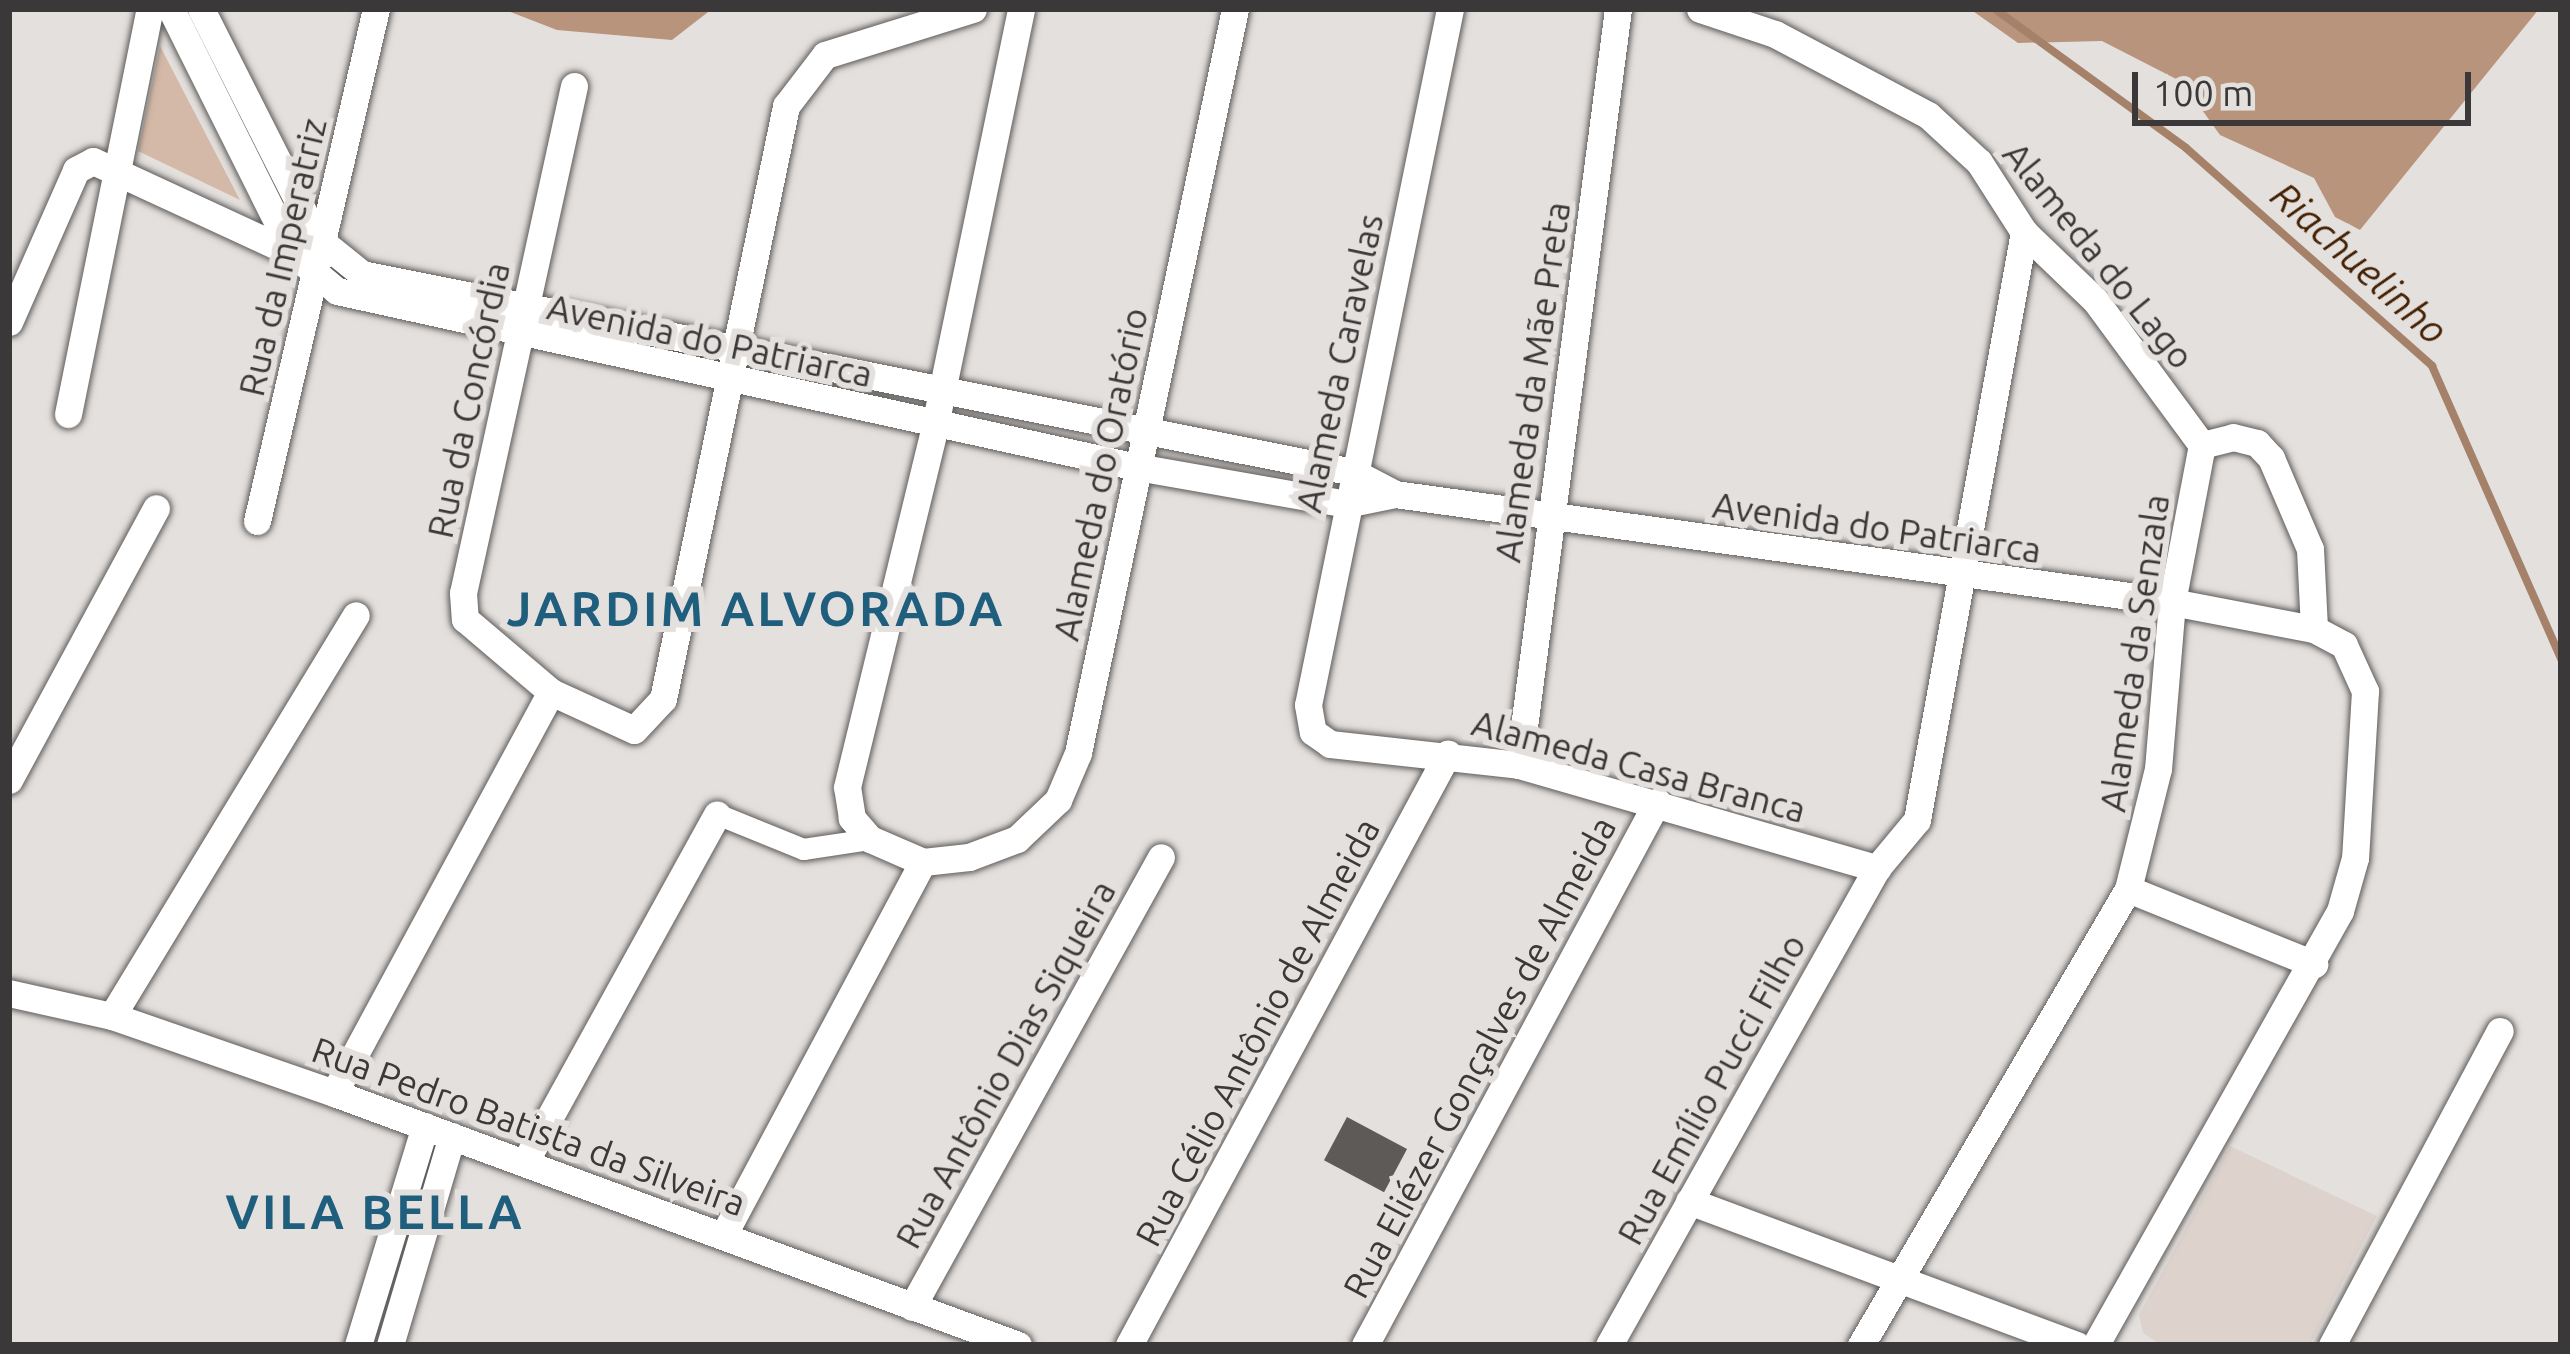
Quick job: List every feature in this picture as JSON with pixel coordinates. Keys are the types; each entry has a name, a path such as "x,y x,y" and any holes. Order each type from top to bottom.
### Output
{"street":[{"path":"68,414 149,9"},
{"name":"Avenida do Patriarca","path":"171,9 293,254 315,279 379,306 521,322"},
{"path":"9,322 76,170 93,161 115,165 293,254 320,243 201,9"},
{"name":"Rua da Imperatriz","path":"256,521 376,9"},
{"path":"334,1093 551,692 620,730 646,723 663,699 785,106 825,55 974,9"},
{"path":"724,1234 922,862 870,839 852,818 848,787 935,425 1022,9"},
{"name":"Alameda do Oratório","path":"922,862 969,857 1017,838 1058,800 1078,753 1234,9"},
{"name":"Alameda Caravelas","path":"1313,732 1308,705 1352,472 1450,9"},
{"name":"Alameda da Mãe Preta","path":"1519,765 1618,9"},
{"name":"Alameda do Lago","path":"1700,9 1775,34 1928,115 1979,162 2024,232 2095,300 2202,445"},
{"name":"Rua da Concórdia","path":"551,692 465,619 463,593 574,86"},
{"name":"Rua Emílio Pucci Filho","path":"1609,1345 1877,868 1917,820 1932,773 1955,577 2024,232"},
{"name":"Avenida do Patriarca","path":"320,243 362,274 521,322 731,367 935,425 1346,504 1396,494"},
{"name":"Avenida do Patriarca","path":"731,367 942,393 1352,472 1396,494 1955,577 2172,602 2314,629 2344,645 2365,691 2355,858 2314,964"},
{"path":"2202,445 2233,437 2257,443 2271,458 2310,549 2314,629"},
{"name":"Alameda da Senzala","path":"1861,1345 2098,931 2128,890 2158,769 2172,602 2202,445"},
{"path":"9,779 156,508"},
{"path":"112,1016 356,615"},
{"name":"Alameda Casa Branca","path":"1313,732 1330,743 1448,753 1519,765 1877,868"},
{"name":"Rua Célio Antônio de Almeida","path":"1129,1345 1448,753"},
{"name":"Rua Eliézer Gonçalves de Almeida","path":"1365,1345 1657,802"},
{"path":"525,1162 717,814 803,849 870,839"},
{"name":"Rua Antônio Dias Siqueira","path":"912,1307 1161,857"},
{"path":"2095,1345 2314,964 2128,890"},
{"name":"Rua Pedro Batista da Silveira","path":"9,993 112,1016 334,1093 1018,1345"},
{"path":"2332,1345 2500,1031"},
{"path":"362,1344 424,1126"},
{"path":"391,1345 452,1136"},
{"path":"1689,1202 2077,1345"}],"shaded area":[{"path":"503,9 712,9 672,40 557,30"},
{"path":"1970,9 2539,9 2360,230 2335,217 2314,178 2220,135 2182,82 2102,41 2018,43"},
{"path":"160,46 240,200 138,151"},
{"path":"2230,1146 2377,1216 2310,1345 2161,1345 2143,1333 2139,1315"}],"building":[{"path":"1347,1117 1407,1149 1384,1192 1324,1160"}],"waterway":[{"name":"Riachuelinho","path":"1995,9 2186,148 2432,366 2561,659"}],"district":[{"name":"JARDIM ALVORADA","path":"756,609"},
{"name":"VILA BELLA","path":"375,1212"}]}
